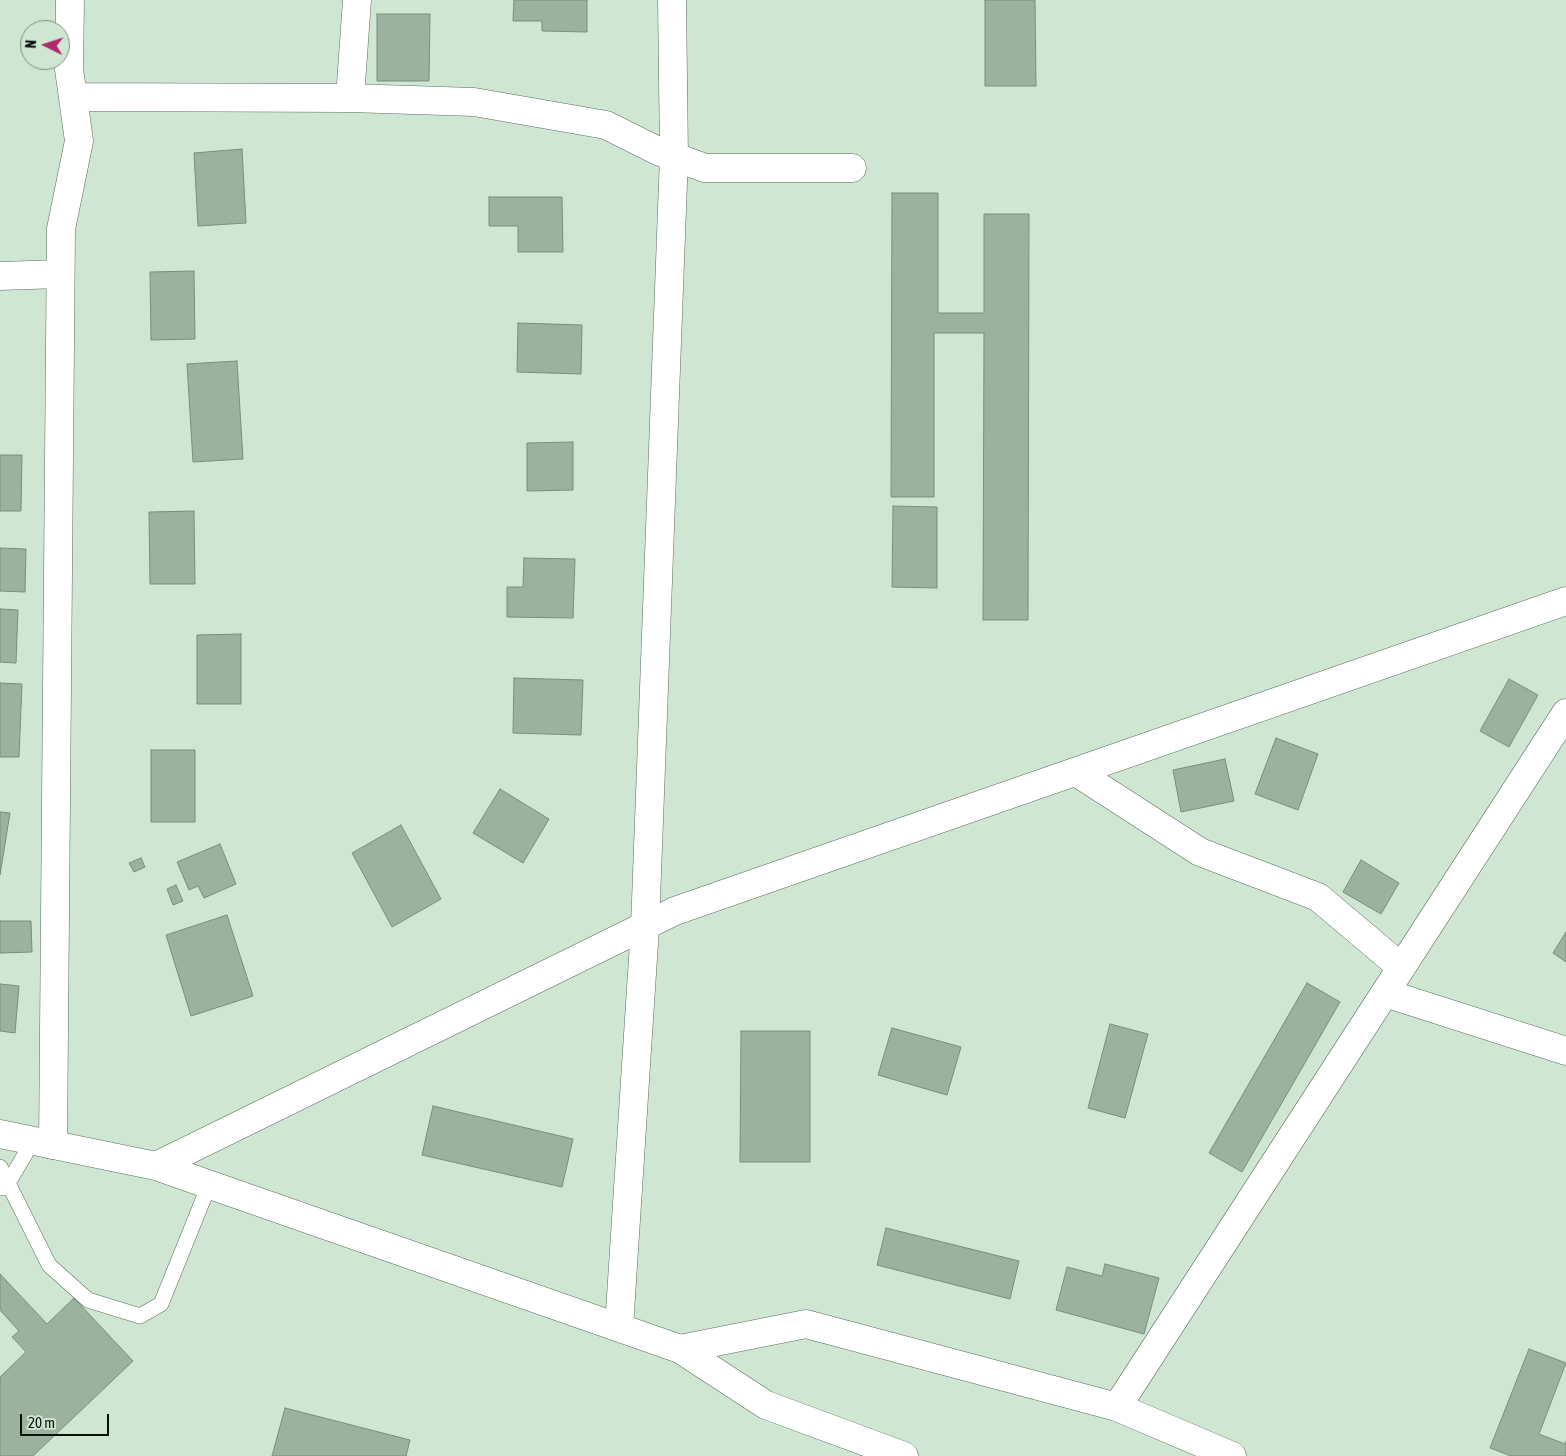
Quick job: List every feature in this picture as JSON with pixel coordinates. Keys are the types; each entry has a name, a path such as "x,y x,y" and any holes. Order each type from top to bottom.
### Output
{"street":[{"path":"43,1143 61,229 79,140 69,69 70,0"},
{"path":"350,98 357,0"},
{"path":"619,1327 645,926 674,156 672,0"},
{"path":"73,97 350,98 474,102 606,126 658,151 705,168 852,168"},
{"path":"0,276 60,274"},
{"path":"156,1166 675,911 1566,601"},
{"path":"1117,1407 1566,713"},
{"path":"1076,772 1200,852 1318,898 1401,967"},
{"path":"1385,993 1566,1051"},
{"path":"0,1134 156,1166 619,1327 680,1349 766,1405 904,1456"},
{"path":"680,1349 806,1324 1117,1407 1232,1456"}],"lane":[{"path":"4,1187 43,1143"},
{"path":"0,1167 4,1187 49,1266 88,1300 140,1316 161,1304 209,1185"}],"building":[{"path":"514,0 587,0 587,32 542,31 542,21 513,21"},
{"path":"985,0 1035,0 1036,86 985,86"},
{"path":"377,14 430,14 429,81 377,81"},
{"path":"242,149 246,223 198,226 194,153"},
{"path":"892,193 938,193 938,313 984,313 984,214 1029,214 1028,620 983,620 984,333 934,333 934,497 891,497"},
{"path":"489,197 562,197 563,252 518,252 518,226 489,226"},
{"path":"194,271 195,339 151,340 150,272"},
{"path":"518,323 582,325 581,374 517,372"},
{"path":"237,361 243,459 193,462 187,364"},
{"path":"573,442 573,490 527,491 527,443"},
{"path":"0,455 22,455 21,511 0,511"},
{"path":"893,506 937,507 937,588 892,587"},
{"path":"194,511 195,584 150,584 149,512"},
{"path":"0,548 26,549 25,592 0,591"},
{"path":"524,558 575,559 573,618 507,617 507,587 523,587"},
{"path":"0,609 18,610 16,663 0,662"},
{"path":"241,634 241,704 197,704 197,635"},
{"path":"514,678 583,680 581,735 513,733"},
{"path":"1509,679 1538,695 1509,747 1480,731"},
{"path":"0,683 22,684 19,757 0,757"},
{"path":"1276,738 1318,754 1298,810 1255,794"},
{"path":"151,750 195,750 195,822 151,822"},
{"path":"1225,759 1234,801 1181,812 1173,770"},
{"path":"500,789 549,819 523,863 473,833"},
{"path":"0,812 10,813 0,875"},
{"path":"401,825 441,899 392,927 352,853"},
{"path":"220,844 236,884 204,898 198,886 189,890 177,862"},
{"path":"141,858 145,867 134,872 129,863"},
{"path":"1361,860 1399,883 1381,914 1343,892"},
{"path":"176,885 183,901 173,905 167,889"},
{"path":"227,915 253,996 191,1016 166,935"},
{"path":"0,921 31,921 32,952 0,953"},
{"path":"1566,932 1566,962 1553,953"},
{"path":"1307,983 1340,1002 1242,1172 1209,1153"},
{"path":"0,984 19,986 15,1033 0,1031"},
{"path":"1110,1024 1148,1034 1125,1118 1088,1108"},
{"path":"892,1028 961,1047 947,1095 878,1075"},
{"path":"741,1031 810,1031 810,1162 740,1162"},
{"path":"433,1106 573,1139 562,1187 422,1155"},
{"path":"886,1228 1019,1261 1010,1299 877,1265"},
{"path":"1105,1264 1159,1278 1144,1334 1056,1310 1067,1267 1102,1276"},
{"path":"0,1274 47,1324 74,1298 133,1361 33,1456 0,1456 0,1377 26,1352 12,1337 19,1331 0,1310"},
{"path":"1529,1349 1566,1363 1539,1434 1565,1444 1566,1441 1566,1456 1511,1456 1490,1448"},
{"path":"285,1408 410,1440 406,1456 272,1456"}]}
